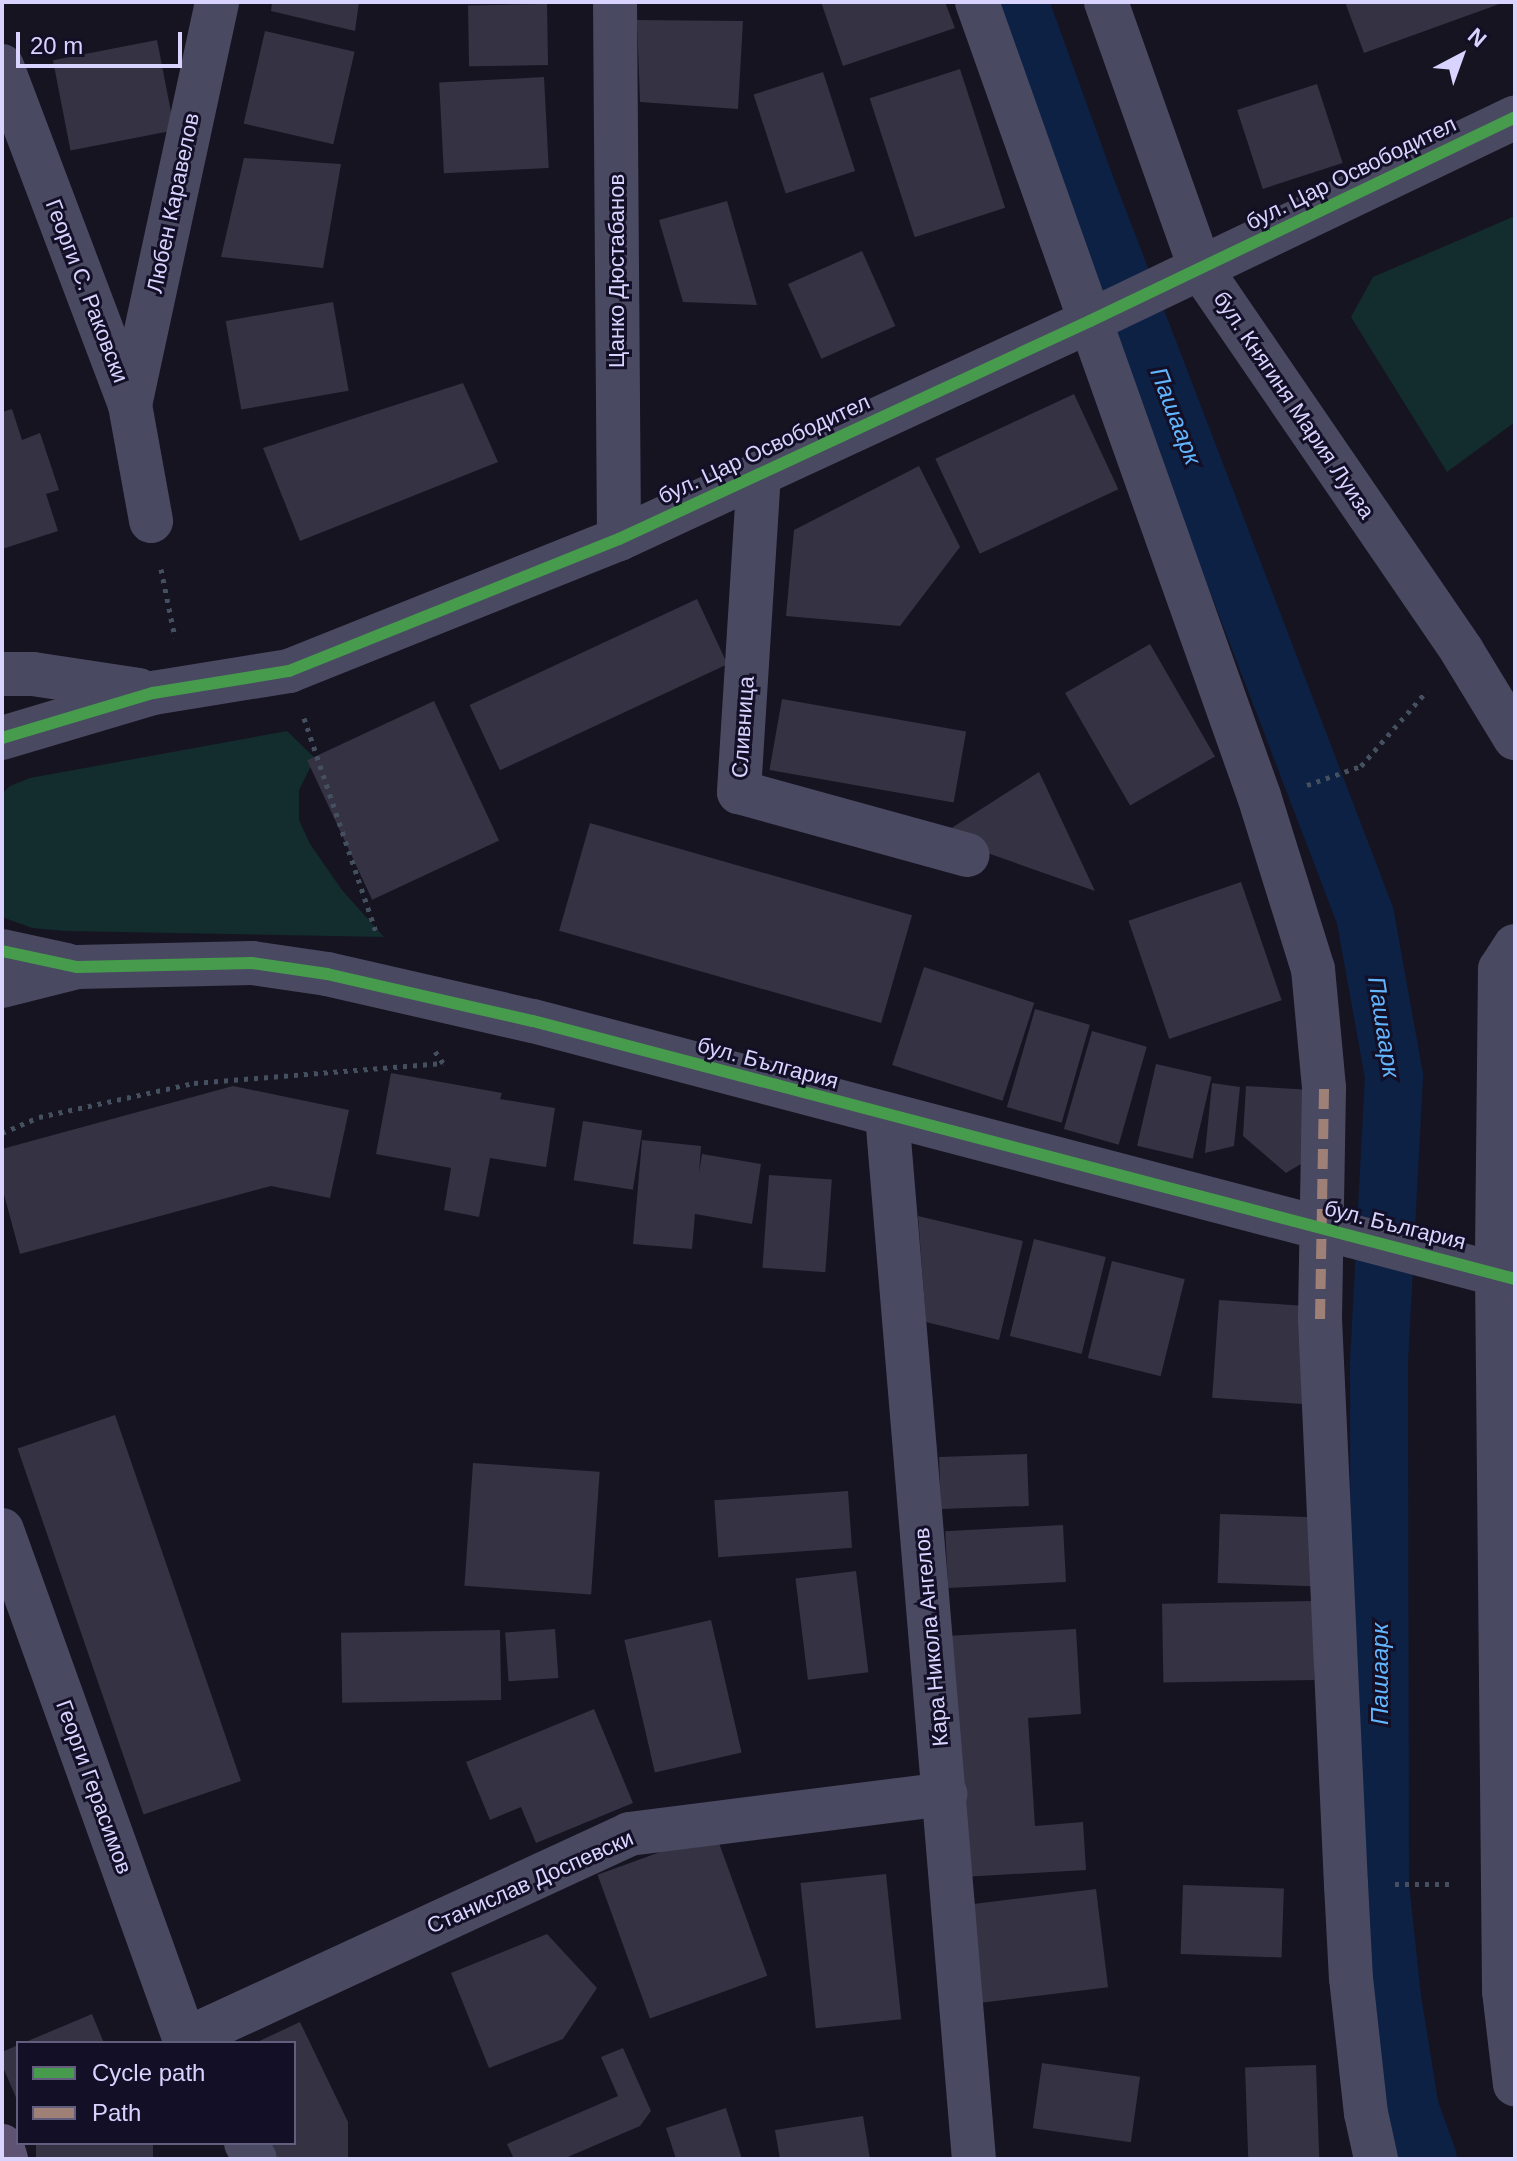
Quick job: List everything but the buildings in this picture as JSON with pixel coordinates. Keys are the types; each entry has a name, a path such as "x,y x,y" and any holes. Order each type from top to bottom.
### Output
{"main road":[{"path":"2,2146 6,2159"}],"street":[{"name":"Любен Каравелов","path":"130,405 217,2"},
{"name":"Цанко Дюстабанов","path":"615,2 619,539"},
{"path":"977,2 1259,796 1313,969 1338,1232 1320,1319 1351,1978 1366,2113 1376,2159"},
{"name":"бул. Княгиня Мария Луиза","path":"1106,2 1200,268 1462,651 1515,738"},
{"name":"Георги С. Раковски","path":"2,66 130,405 151,521"},
{"name":"бул. Цар Освободител","path":"2,738 169,691 289,671 619,539 1090,321 1515,117"},
{"name":"Сливница","path":"759,473 739,792 967,855"},
{"name":"бул. Цар Освободител","path":"2,674 33,674 169,691"},
{"path":"1515,946 1500,969 1506,1275 1502,1914 1504,1991 1515,2084"},
{"name":"бул. България","path":"2,951 77,967"},
{"name":"бул. България","path":"2,986 77,967 252,963 327,974 395,992 533,1021 1506,1275"},
{"name":"Кара Никола Ангелов","path":"887,1115 974,2159"},
{"name":"Георги Герасимов","path":"2,1530 185,2041"},
{"name":"Станислав Доспевски","path":"185,2041 629,1834 945,1794"}],"path":[{"path":"151,521 169,691"},
{"path":"1294,789 1361,766 1462,651"},
{"path":"2,1133 39,1117 194,1083 320,1070 443,1063 395,992 289,671"},
{"path":"1381,1884 1466,1884"}],"green space":[{"path":"1515,216 1515,422 1447,472 1351,317 1373,277"},
{"path":"287,731 315,758 299,790 299,820 310,844 342,890 384,937 65,931 32,928 2,917 2,794 10,786 30,778"}],"waterway":[{"name":"Пашаарк","path":"1019,2 1084,182 1365,915 1394,1076 1379,1364 1380,1885 1392,1998 1410,2109 1428,2159"}],"marked path":[{"path":"1320,1319 1324,1088"}],"cycle path":[{"path":"2,738 153,693 289,671 619,539 1090,321 1515,117"},
{"path":"2,951 77,967 252,963 327,974 533,1021 1515,1279"}]}
